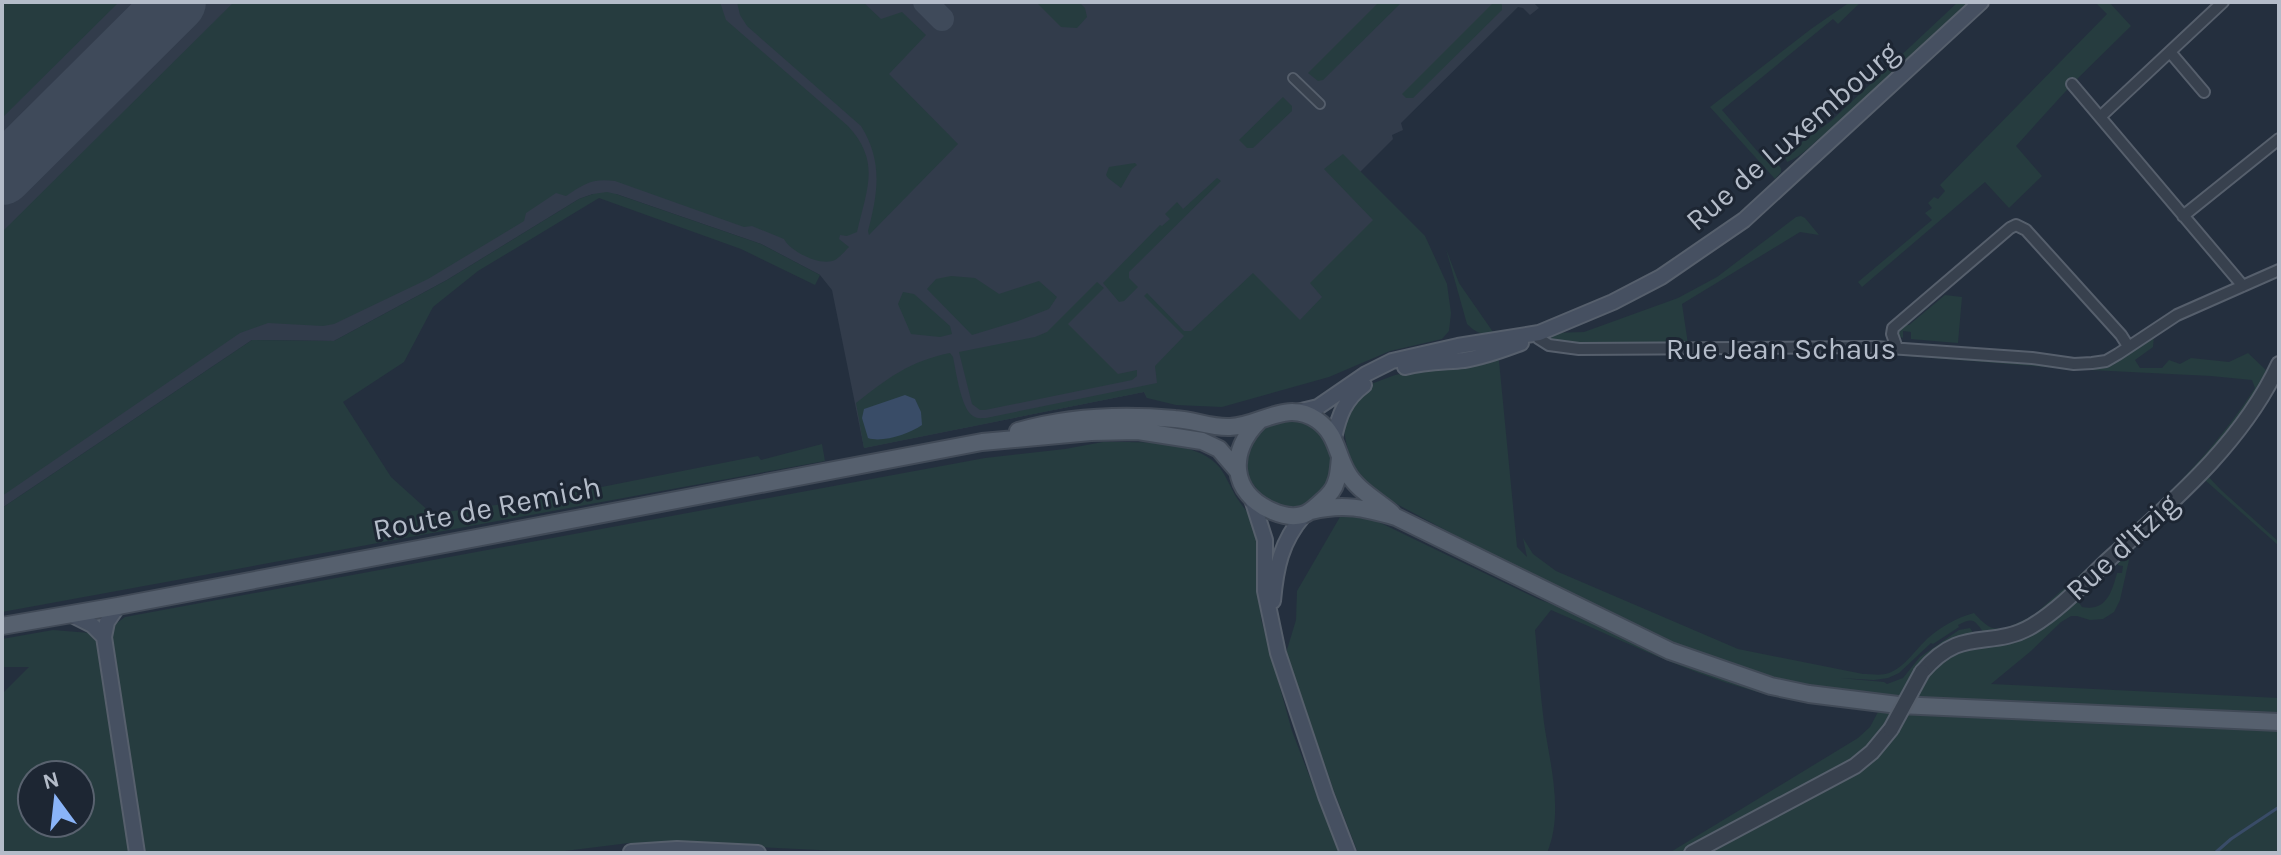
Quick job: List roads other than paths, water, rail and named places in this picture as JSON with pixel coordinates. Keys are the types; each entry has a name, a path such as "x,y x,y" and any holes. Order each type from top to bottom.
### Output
{"main road":[{"name":"Rue de Luxembourg","path":"1297,412 1318,407 1366,374 1392,361 1539,333 1613,302 1661,277 1744,220 1981,2"},
{"name":"Rue de Luxembourg","path":"1334,438 1345,403 1383,374 1417,364 1489,354 1530,340 1539,333"},
{"path":"1383,374 1401,364 1450,355 1458,346"},
{"path":"1396,517 1348,475 1334,438 1315,419 1297,412 1280,412 1263,417 1245,438 1238,454 1237,470 1244,489 1266,509 1291,516 1349,505 1396,517 1670,651 1771,686 1898,705 2279,722"},
{"name":"Route de Remich","path":"2,626 982,442 1034,427 1110,415 1180,419 1233,427 1263,417"},
{"name":"Route de Remich","path":"982,442 1138,431 1202,441 1219,449 1237,470"},
{"path":"1271,618 1276,571 1289,532 1329,494 1336,483 1340,457"},
{"path":"1252,499 1265,540 1265,591 1278,653 1348,853"},
{"path":"118,606 107,622 104,637 137,853"},
{"path":"70,614 92,625 104,637"},
{"path":"624,852 677,849 758,853"}],"street":[{"path":"2100,117 2223,2"},
{"path":"2170,52 2204,92"},
{"path":"1293,78 1320,104"},
{"path":"2072,84 2243,286"},
{"path":"2183,216 2279,139"},
{"path":"1897,348 1892,334 1896,326 2016,225 2026,230 2128,346"},
{"name":"Rue Jean Schaus","path":"1539,333 1538,338 1543,343 1579,349 1897,348 2032,358 2089,358 2128,346 2177,315 2279,270"},
{"name":"Rue d'Itzig","path":"1692,853 1855,766 1872,752 1891,729 1922,672 1935,657 1956,644 2023,631 2040,621 2186,488 2241,426 2274,382 2279,364"}],"water":[{"path":"905,395 915,399 921,412 922,425 895,437 868,438 862,418 864,409"}],"waterway":[{"path":"2215,853 2279,807"}]}
